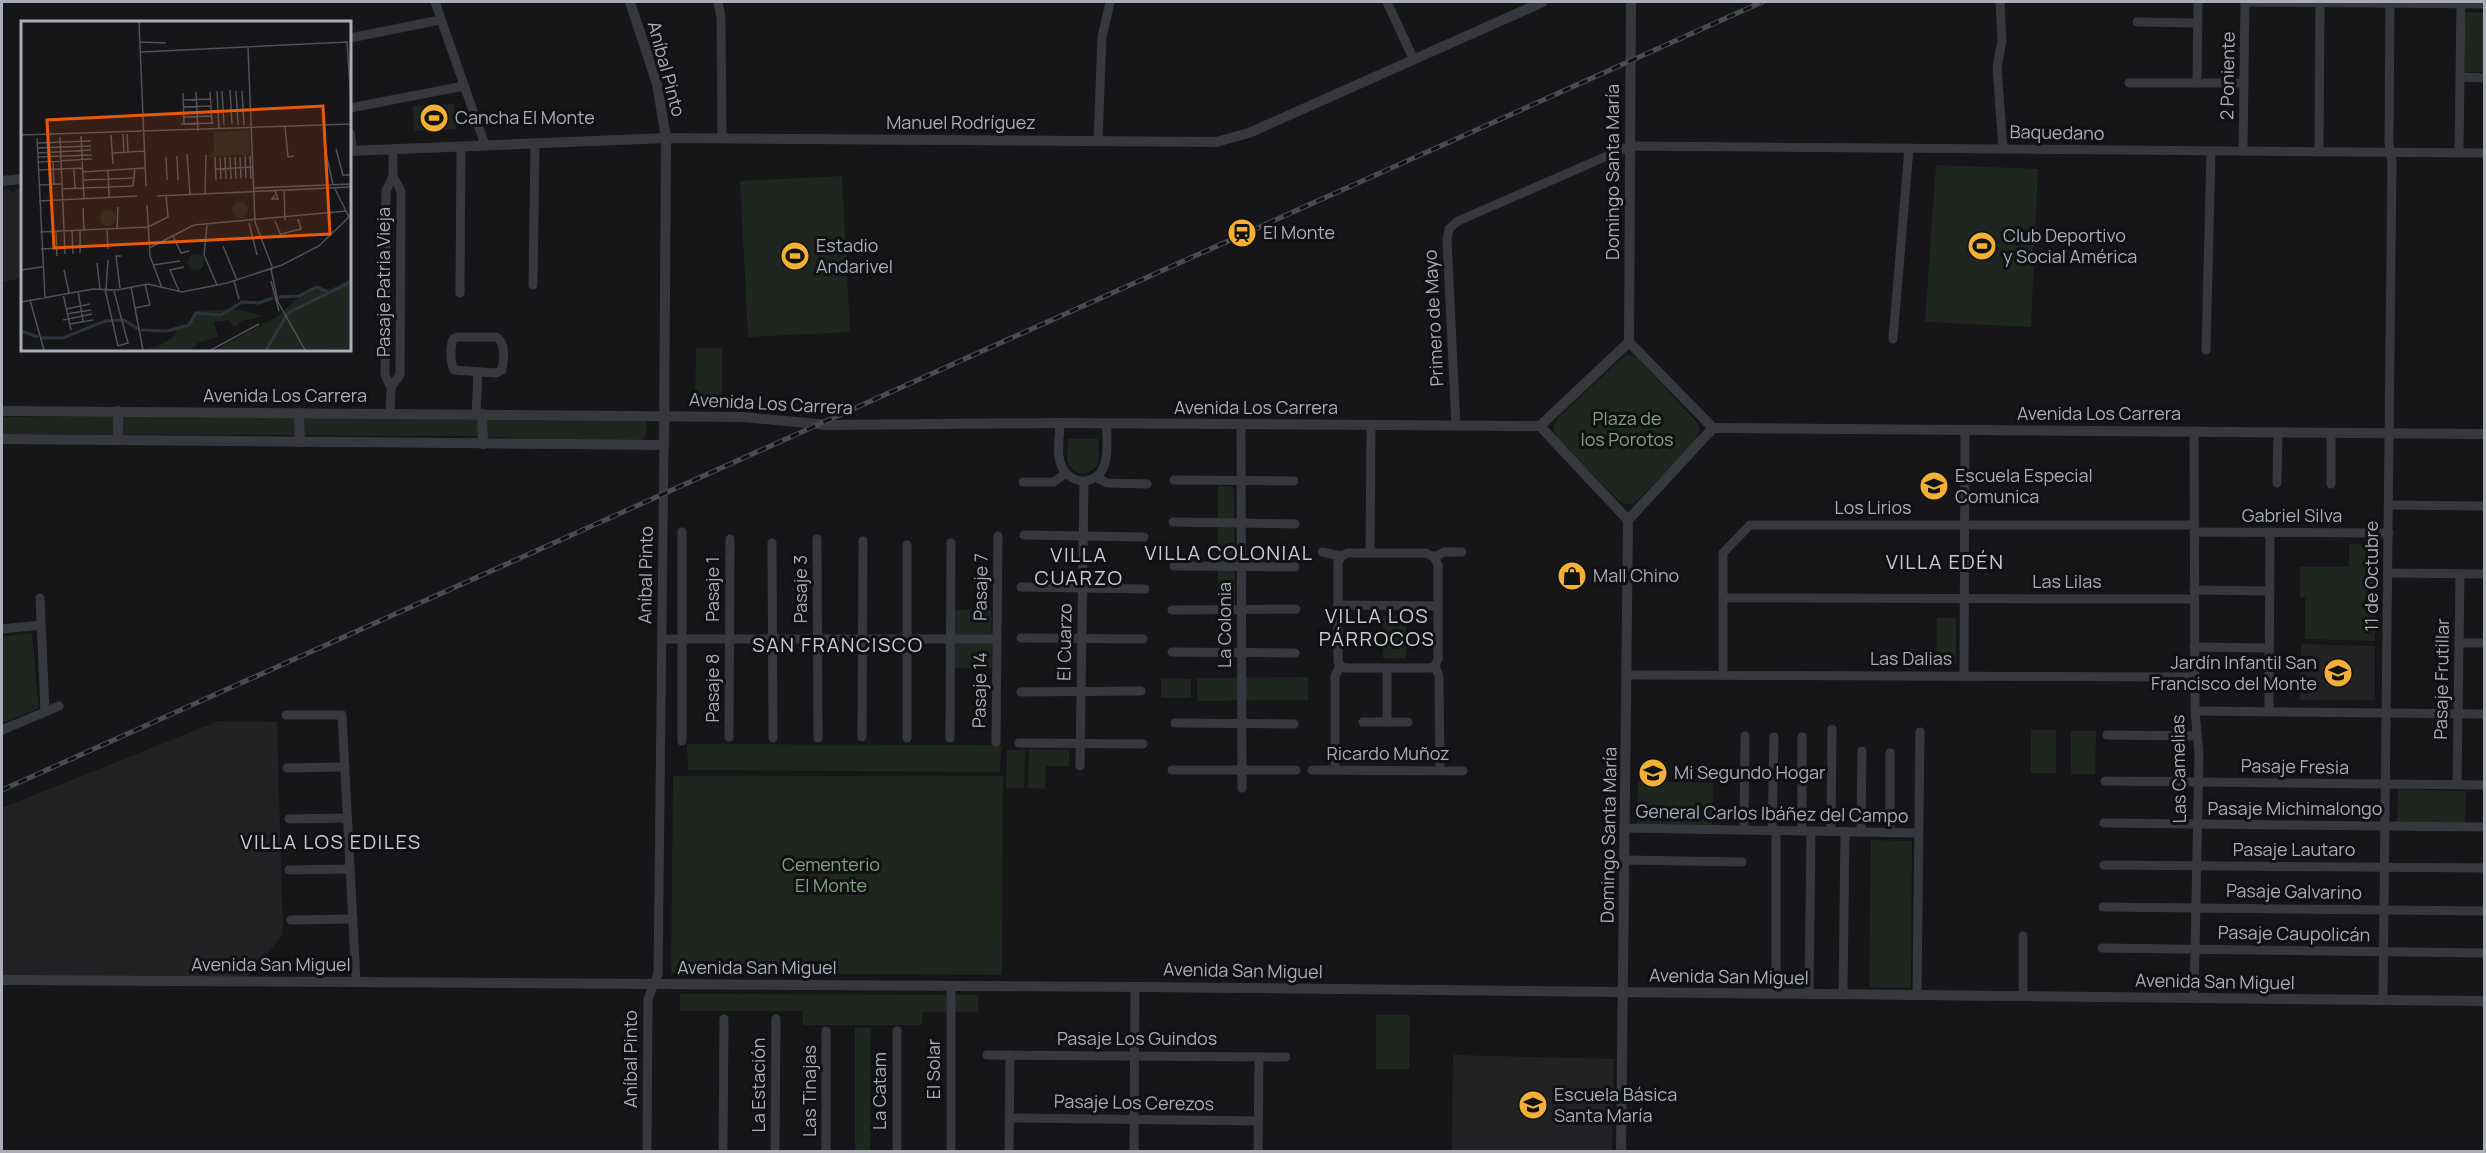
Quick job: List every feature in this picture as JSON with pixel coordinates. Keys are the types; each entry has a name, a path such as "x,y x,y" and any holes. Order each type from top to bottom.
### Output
{"street":[{"path":"435,2 486,145"},
{"name":"Aníbal Pinto","path":"630,2 657,84 666,138 658,974 656,984 648,999 647,1152"},
{"path":"718,2 721,17 722,138"},
{"path":"1098,140 1102,37 1110,2"},
{"path":"1387,2 1414,60"},
{"name":"Manuel Rodríguez","path":"351,151 666,138 1228,140 1250,133 1543,2"},
{"name":"Domingo Santa María","path":"1629,342 1631,2"},
{"path":"2000,2 2002,41 1997,67 2003,149"},
{"path":"2197,83 2198,2"},
{"path":"2245,2 2484,4"},
{"name":"2 Poniente","path":"2243,151 2245,2"},
{"path":"2319,152 2320,2"},
{"name":"11 de Octubre","path":"2383,1000 2390,505 2392,174 2389,143 2390,2"},
{"path":"2459,153 2461,3"},
{"path":"351,38 440,20"},
{"path":"2137,22 2198,23"},
{"path":"2460,77 2484,78"},
{"path":"2129,83 2244,83"},
{"path":"351,108 464,86"},
{"path":"533,285 535,143"},
{"path":"460,293 461,146"},
{"name":"Baquedano","path":"1630,146 2484,153"},
{"name":"Primero de Mayo","path":"1456,426 1447,240 1449,229 1458,221 1630,146"},
{"path":"1893,339 1909,148"},
{"name":"Pasaje Patria Vieja","path":"392,387 386,375 386,191 393,176 393,149"},
{"path":"2206,350 2211,151"},
{"name":"Pasaje Patria Vieja","path":"390,413 392,387 400,375 401,191 393,176"},
{"path":"2,181 21,179"},
{"path":"496,337 502,341 502,370 498,373 478,372 454,370 451,364 453,339 496,337"},
{"path":"1629,342 1713,428 1628,520 1540,426 1629,342"},
{"path":"478,372 479,414 483,444"},
{"name":"Avenida Los Carrera","path":"2,411 744,417 828,425 1107,423 1540,426"},
{"path":"118,411 118,440"},
{"path":"299,413 300,442"},
{"path":"1060,423 1059,459 1066,473 1075,480 1084,482 1096,477 1106,462 1107,423"},
{"name":"La Colonia","path":"1241,425 1242,788"},
{"path":"1370,553 1371,425"},
{"name":"Avenida Los Carrera","path":"1713,428 2484,434"},
{"path":"1964,676 1965,430"},
{"name":"Las Camelias","path":"2194,431 2194,711 2198,783 2194,998"},
{"path":"2277,483 2278,432"},
{"path":"2331,433 2331,484"},
{"path":"2,439 664,445"},
{"path":"1023,482 1054,482 1066,473"},
{"path":"1096,477 1107,483 1147,484"},
{"path":"1174,480 1294,481"},
{"name":"El Cuarzo","path":"1080,766 1084,482"},
{"path":"2390,505 2484,506"},
{"name":"Domingo Santa María","path":"1621,1152 1628,520"},
{"path":"1173,522 1295,524"},
{"name":"Los Lirios","path":"1723,675 1724,551 1750,525 2194,528"},
{"name":"Gabriel Silva","path":"2194,528 2270,532 2389,533"},
{"name":"Aníbal Pinto","path":"682,532 682,741"},
{"path":"2269,712 2270,532"},
{"path":"1024,535 1144,537"},
{"name":"Pasaje 7","path":"997,639 998,536"},
{"name":"Pasaje 1","path":"730,539 730,639"},
{"name":"Pasaje 3","path":"817,539 818,738"},
{"path":"862,737 863,541"},
{"path":"772,543 773,738"},
{"path":"950,738 951,543"},
{"path":"907,545 907,738"},
{"path":"1322,552 1341,556"},
{"path":"1434,557 1444,552 1462,552"},
{"path":"1335,770 1335,676 1340,666 1338,661 1338,563 1345,553 1426,553 1434,557 1437,565 1438,659 1435,666 1439,676 1440,770"},
{"path":"1174,566 1295,567"},
{"path":"2389,573 2484,574"},
{"name":"Pasaje Frutillar","path":"2457,785 2460,574"},
{"path":"1021,587 1145,589"},
{"name":"Las Lilas","path":"1723,598 1964,598 2194,595 2270,591"},
{"path":"40,598 45,712"},
{"path":"1338,605 1438,606"},
{"path":"1172,610 1296,609"},
{"path":"2,629 41,625"},
{"path":"1021,638 1143,639"},
{"path":"662,639 997,639"},
{"name":"Pasaje 8","path":"729,737 730,639"},
{"name":"Pasaje 14","path":"996,742 997,639"},
{"path":"2459,643 2484,643"},
{"path":"2194,647 2269,648"},
{"path":"1172,652 1295,653"},
{"path":"1340,666 1346,668 1429,668 1435,666"},
{"path":"1387,668 1387,722"},
{"name":"Las Dalias","path":"1627,675 2194,677"},
{"path":"1021,692 1142,692"},
{"path":"2,730 59,706"},
{"path":"2194,711 2484,714"},
{"path":"286,715 342,715 356,981"},
{"path":"1363,722 1408,722"},
{"path":"1175,723 1294,724"},
{"path":"1831,831 1832,729"},
{"path":"1917,995 1920,732"},
{"path":"2107,735 2197,736"},
{"path":"1744,830 1745,736"},
{"path":"1802,736 1809,994"},
{"path":"1774,737 1776,994"},
{"path":"1019,743 1143,744"},
{"path":"1861,832 1862,751"},
{"path":"1890,753 1890,833"},
{"path":"287,768 345,767"},
{"path":"1172,770 1296,770"},
{"name":"Ricardo Muñoz","path":"1312,770 1463,771"},
{"name":"Pasaje Fresia","path":"2105,781 2484,785"},
{"path":"289,819 347,818"},
{"name":"Pasaje Michimalongo","path":"2104,823 2484,827"},
{"name":"General Carlos Ibáñez del Campo","path":"1625,828 1918,833"},
{"path":"1843,994 1845,832"},
{"path":"1625,860 1742,862"},
{"name":"Pasaje Lautaro","path":"2104,865 2484,868"},
{"path":"289,870 350,869"},
{"name":"Pasaje Galvarino","path":"2103,907 2484,911"},
{"path":"291,920 352,919"},
{"path":"2023,936 2023,996"},
{"name":"Pasaje Caupolicán","path":"2102,948 2484,953"},
{"name":"Avenida San Miguel","path":"2,980 1135,987 2484,1001"},
{"name":"El Solar","path":"951,986 951,1152"},
{"path":"1134,1152 1135,987"},
{"path":"723,1152 724,1019"},
{"name":"La Estación","path":"775,1152 776,1019"},
{"name":"Las Tinajas","path":"826,1031 826,1152"},
{"name":"La Catam","path":"897,1031 897,1152"},
{"name":"Pasaje Los Guindos","path":"987,1055 1286,1057"},
{"path":"1009,1152 1010,1055"},
{"path":"1258,1152 1259,1057"},
{"name":"Pasaje Los Cerezos","path":"1010,1118 1258,1121"}],"shaded area":[{"path":"21,188 21,278 2,282 2,190 10,189 12,192"},
{"name":"Jardín Infantil San Francisco del Monte","path":"2301,644 2375,646 2375,700 2300,700"},
{"path":"218,721 277,722 283,935 247,977 2,976 2,808"},
{"name":"Escuela Básica Santa María","path":"1453,1055 1614,1059 1612,1151 1452,1151"}],"green space":[{"path":"2465,12 2484,13 2484,72 2465,72"},
{"name":"Cancha El Monte","path":"454,104 456,129 414,131 413,106"},
{"name":"Club Deportivo y Social América","path":"1936,165 2038,169 2031,327 1925,322"},
{"name":"Estadio Andarivel","path":"842,176 850,332 748,337 740,181"},
{"path":"696,348 722,348 722,404 695,404"},
{"name":"Plaza de los Porotos","path":"1629,355 1638,359 1696,421 1700,429 1697,439 1637,501 1629,505 1620,502 1557,437 1553,428 1557,419 1623,357"},
{"path":"465,416 645,419 647,429 646,435 639,442 469,436 2,434 2,417"},
{"path":"1068,439 1098,439 1099,461 1092,470 1078,473 1071,468 1067,457"},
{"path":"1218,486 1231,486 1234,490 1235,605 1218,605"},
{"path":"2349,544 2376,545 2375,641 2305,639 2305,597 2300,597 2300,567 2349,567"},
{"path":"955,610 991,610 992,668 955,668"},
{"path":"1383,616 1406,616 1406,658 1383,658"},
{"path":"1937,618 1956,618 1956,663 1936,663"},
{"path":"32,633 39,708 2,723 2,637"},
{"path":"1308,677 1308,700 1197,701 1197,678"},
{"path":"1161,678 1191,679 1191,698 1161,698"},
{"path":"2031,730 2056,730 2056,773 2031,773"},
{"path":"2071,731 2096,731 2095,774 2071,774"},
{"path":"687,744 1001,745 1000,772 688,770"},
{"path":"1029,749 1069,750 1069,766 1046,766 1045,789 1028,788"},
{"path":"1007,750 1025,750 1024,788 1006,788"},
{"name":"Cementerio El Monte","path":"673,776 1003,776 1002,975 671,973"},
{"path":"1638,781 1713,783 1712,826 1637,824"},
{"path":"2398,789 2466,791 2465,824 2397,823"},
{"path":"1871,840 1912,841 1911,988 1869,987"},
{"path":"680,994 978,995 978,1012 922,1012 922,1025 803,1025 803,1011 680,1011"},
{"path":"1376,1015 1410,1015 1409,1069 1376,1069"},
{"path":"855,1028 871,1028 870,1151 855,1151"}],"railway":[{"path":"2,790 1762,2"}],"place":[{"name":"Cancha El Monte","path":"434,118"},
{"name":"El Monte","path":"1242,233"},
{"name":"Club Deportivo y Social América","path":"1982,246"},
{"name":"Estadio Andarivel","path":"795,256"},
{"name":"Escuela Especial Comunica","path":"1934,486"},
{"name":"Mall Chino","path":"1572,576"},
{"name":"Jardín Infantil San Francisco del Monte","path":"2338,673"},
{"name":"Mi Segundo Hogar","path":"1653,773"},
{"name":"Escuela Básica Santa María","path":"1533,1105"}],"district":[{"name":"VILLA COLONIAL","path":"1229,553"},
{"name":"VILLA EDÉN","path":"1945,562"},
{"name":"VILLA CUARZO","path":"1079,566"},
{"name":"VILLA LOS PÁRROCOS","path":"1377,628"},
{"name":"SAN FRANCISCO","path":"838,645"},
{"name":"VILLA LOS EDILES","path":"331,842"}]}
